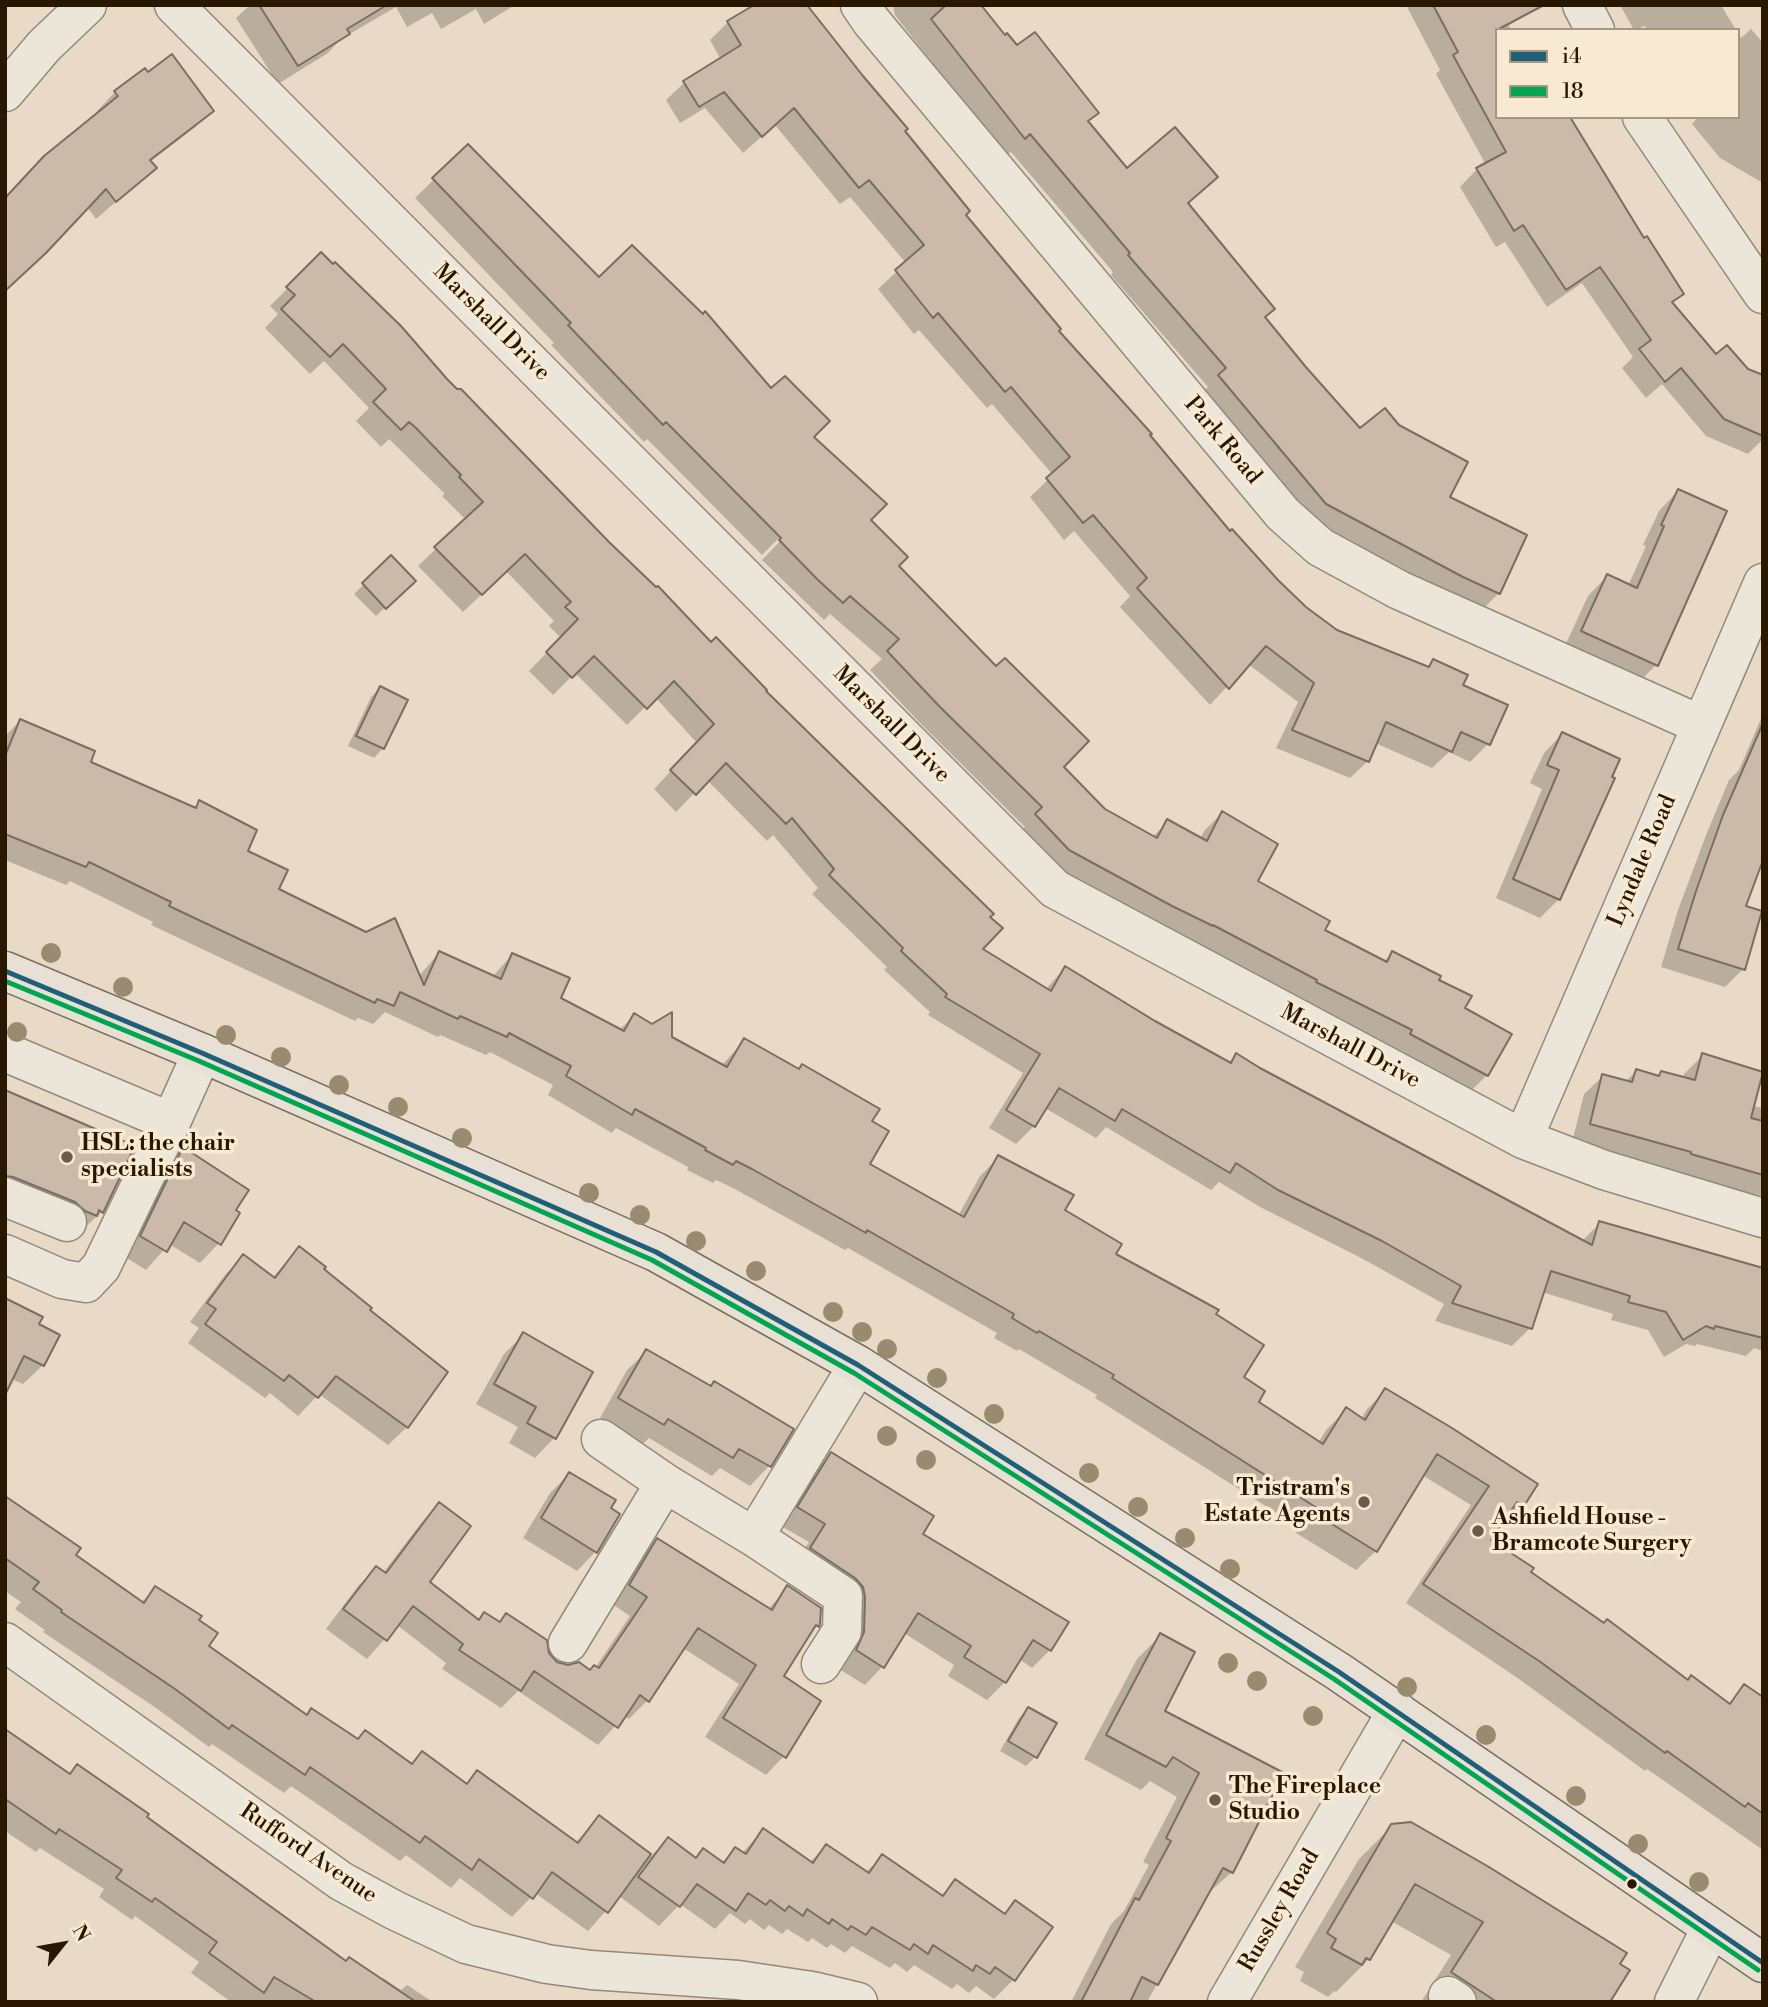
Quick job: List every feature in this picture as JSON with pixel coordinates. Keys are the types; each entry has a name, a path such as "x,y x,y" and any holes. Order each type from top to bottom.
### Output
{"main road":[{"path":"5,971 202,1053 656,1252 858,1365 1397,1711 1763,1962"}],"street":[{"path":"5,92 44,46 87,5"},
{"name":"Marshall Drive","path":"174,5 1055,889 1523,1139 1604,1170 1763,1218"},
{"name":"Park Road","path":"860,5 1283,513 1320,547 1399,590 1702,725"},
{"path":"1582,5 1594,28"},
{"path":"1643,119 1763,294"},
{"name":"Lyndale Road","path":"1523,1139 1763,583"},
{"path":"5,1052 170,1122"},
{"path":"5,1254 62,1279 86,1283 101,1267 202,1053"},
{"path":"5,1196 67,1222"},
{"path":"754,1537 858,1365"},
{"path":"601,1439 843,1596 842,1630 821,1664"},
{"path":"568,1643 665,1483"},
{"name":"Rufford Avenue","path":"5,1642 341,1881 466,1944 547,1964 615,1972 738,1979 812,1991 858,2002"},
{"name":"Russley Road","path":"1227,2002 1397,1711"},
{"path":"1674,2002 1711,1928"}],"building":[{"path":"259,5 387,5 347,29 350,34 298,66"},
{"path":"754,5 807,5 908,129 905,131 970,211 966,215 1061,329 1059,331 1152,434 1150,435 1230,531 1232,529 1306,607 1337,630 1429,667 1433,659 1468,675 1463,685 1508,705 1490,745 1461,732 1452,752 1386,722 1369,762 1292,730 1314,683 1266,646 1229,689 1137,588 1147,578 1093,515 1083,523 1046,478 1070,457 1011,387 1005,392 938,313 933,318 895,270 924,245 869,180 859,188 794,108 762,137 724,92 699,107 683,81 741,45 727,21"},
{"path":"946,5 981,5 1005,35 1007,33 1017,45 1035,32 1099,113 1088,121 1127,168 1175,127 1218,177 1188,203 1275,309 1265,317 1305,366 1360,428 1385,408 1399,425 1468,462 1450,497 1527,535 1500,594 1326,504 1218,375 1226,368 1128,255 1130,253 1030,134 1025,139 931,19"},
{"path":"1433,5 1544,5 1501,28 1495,28 1495,119 1571,119 1644,238 1647,236 1684,294 1672,302 1716,354 1727,345 1748,369 1763,375 1763,436 1724,419 1681,368 1665,382 1639,349 1651,340 1600,267 1566,290 1523,225 1514,231 1476,168 1506,152 1453,55 1458,52"},
{"path":"172,54 214,111 150,160 157,168 116,202 106,189 46,253 5,291 5,198 44,156 118,96 114,91 145,68 148,72"},
{"path":"468,144 599,277 632,245 703,314 705,311 771,388 785,376 830,421 814,437 887,504 871,520 908,557 899,566 996,666 1005,658 1089,741 1064,767 1105,809 1157,838 1167,819 1207,841 1222,811 1278,844 1258,881 1330,921 1325,930 1387,962 1392,951 1441,976 1439,980 1472,996 1465,1008 1512,1034 1488,1076 1410,1034 1412,1030 1316,982 1317,980 1069,850 1035,814 1042,807 887,651 899,639 850,596 843,603 817,579 779,540 781,538 666,422 663,425 568,325 571,323 432,178"},
{"path":"321,252 333,264 335,262 401,326 447,379 457,389 461,389 609,542 658,586 711,642 716,637 766,691 994,914 990,917 1003,928 983,949 1051,991 1065,966 1231,1063 1236,1053 1592,1245 1599,1221 1763,1268 1763,1338 1706,1326 1683,1340 1666,1312 1628,1302 1630,1296 1551,1271 1532,1329 1452,1303 1461,1286 1382,1241 1278,1190 1236,1163 1230,1173 1122,1109 1115,1121 1059,1088 1035,1127 1006,1110 1040,1054 945,997 947,994 901,951 903,948 829,875 834,869 792,818 786,824 726,763 696,795 670,770 714,724 674,681 647,709 594,656 572,678 546,652 578,619 565,607 571,602 525,554 482,595 434,547 483,502 416,428 409,422 401,430 373,402 386,389 343,344 330,357 281,309 295,295 286,287"},
{"path":"1678,489 1727,511 1658,666 1581,631 1607,574 1637,588"},
{"path":"391,555 416,581 386,609 362,583"},
{"path":"380,686 408,700 384,749 356,736"},
{"path":"20,719 95,751 91,762 196,808 199,800 257,830 248,851 288,870 279,889 366,932 395,918 424,985 439,951 501,979 512,953 570,978 561,998 624,1031 634,1013 652,1024 672,1012 672,1037 727,1067 744,1038 799,1069 802,1064 880,1109 872,1121 889,1131 870,1164 964,1217 998,1155 1074,1195 1065,1210 1122,1244 1116,1254 1219,1310 1216,1314 1264,1345 1244,1377 1265,1391 1259,1402 1323,1444 1346,1407 1365,1420 1385,1388 1452,1428 1538,1484 1524,1506 1517,1502 1491,1540 1534,1568 1531,1572 1604,1623 1607,1619 1688,1680 1691,1675 1730,1704 1744,1684 1763,1697 1763,1814 1748,1803 1745,1807 1667,1751 1665,1753 1539,1661 1423,1584 1489,1486 1437,1454 1377,1552 1314,1513 1317,1508 1112,1378 1114,1375 1012,1318 1014,1314 867,1230 866,1233 752,1169 736,1161 733,1165 635,1109 632,1115 566,1076 571,1066 509,1033 507,1037 460,1016 458,1019 400,992 394,1006 377,999 375,1003 169,906 171,902 89,862 86,867 5,834 5,756"},
{"path":"1763,723 1763,860 1746,906 1762,911 1745,970 1678,949 1723,815"},
{"path":"1562,732 1620,759 1612,777 1615,778 1560,900 1513,879 1559,770 1547,765"},
{"path":"1702,1053 1763,1072 1751,1118 1763,1121 1763,1175 1590,1124 1602,1074 1632,1082 1636,1069 1659,1076 1661,1071 1695,1080"},
{"name":"HSL: the chair specialists","path":"5,1090 135,1146 103,1213 99,1210 97,1216 85,1211 75,1202 5,1176"},
{"path":"183,1147 249,1190 236,1210 240,1213 221,1245 184,1222 167,1252 140,1236"},
{"path":"299,1246 372,1308 370,1310 448,1372 408,1428 336,1376 318,1398 289,1375 284,1381 205,1324 216,1309 207,1303 243,1254 275,1278"},
{"path":"5,1298 43,1317 39,1324 60,1335 44,1366 24,1356 5,1395"},
{"path":"523,1332 593,1372 556,1439 527,1423 536,1407 494,1384"},
{"path":"646,1349 711,1386 714,1381 794,1429 771,1467 739,1449 733,1458 668,1419 664,1425 618,1398"},
{"path":"831,1452 934,1516 923,1534 1069,1622 1051,1651 1033,1640 1006,1683 964,1657 971,1646 918,1613 884,1668 856,1650 864,1632 863,1587 855,1578 810,1548 825,1524 797,1507"},
{"path":"569,1472 616,1500 611,1508 620,1514 597,1553 541,1518"},
{"path":"5,1496 81,1548 76,1555 144,1603 155,1586 202,1616 199,1620 218,1633 209,1646 307,1715 311,1708 358,1739 365,1730 412,1764 422,1751 467,1784 477,1770 578,1843 599,1815 651,1854 608,1913 552,1872 533,1899 479,1859 472,1870 425,1836 420,1843 310,1767 305,1775 232,1725 229,1729 61,1612 62,1610 33,1589 39,1582 5,1558"},
{"path":"439,1502 471,1526 430,1582 479,1620 484,1612 500,1622 506,1613 547,1640 549,1653 557,1662 568,1665 579,1662 590,1670 594,1665 599,1668 647,1597 629,1585 657,1538 772,1610 787,1585 821,1608 819,1627 816,1625 784,1676 821,1701 786,1758 723,1718 756,1665 698,1628 649,1702 640,1695 618,1728 534,1671 521,1691 459,1650 463,1644 413,1606 387,1641 343,1609 376,1566 386,1573"},
{"path":"1160,1633 1195,1652 1165,1711 1284,1773 1233,1873 1223,1868 1158,1985 1142,1977 1130,2002 1081,2002 1135,1898 1139,1900 1171,1841 1166,1838 1199,1773 1173,1757 1166,1767 1106,1735"},
{"path":"1028,1707 1057,1723 1037,1758 1008,1741"},
{"path":"5,1729 70,1774 77,1764 149,1814 147,1817 346,1961 349,1957 416,2002 316,2002 274,1977 264,1993 209,1953 217,1942 155,1898 152,1902 116,1878 122,1870 59,1829 56,1834 5,1799"},
{"path":"1411,1822 1627,1953 1620,1964 1630,1970 1610,2002 1497,2002 1451,1972 1483,1922 1415,1884 1370,1960 1366,1958 1362,1965 1331,1948 1336,1939 1327,1933 1391,1824"},
{"path":"763,1828 813,1863 826,1844 869,1873 882,1854 943,1896 955,1879 1005,1914 1015,1900 1053,1927 1015,1981 995,1967 990,1974 976,1965 973,1971 933,1945 928,1954 914,1944 910,1950 872,1927 866,1935 851,1926 848,1930 832,1919 829,1924 807,1909 803,1916 789,1906 785,1911 770,1900 766,1905 748,1893 736,1911 697,1884 680,1907 638,1877 668,1837 696,1858 703,1848 724,1863 735,1847 746,1854"}],"transit line":[{"name":"i4","path":"5,971 202,1053 656,1252 858,1365 1339,1672 1763,1963"},
{"name":"18","path":"5,981 199,1061 652,1260 854,1373 1334,1679 1758,1970"}],"place":[{"name":"HSL: the chair specialists","path":"67,1157"},
{"name":"Tristram's Estate Agents","path":"1364,1502"},
{"name":"Ashfield House - Bramcote Surgery","path":"1478,1531"},
{"name":"The Fireplace Studio","path":"1215,1800"}]}
